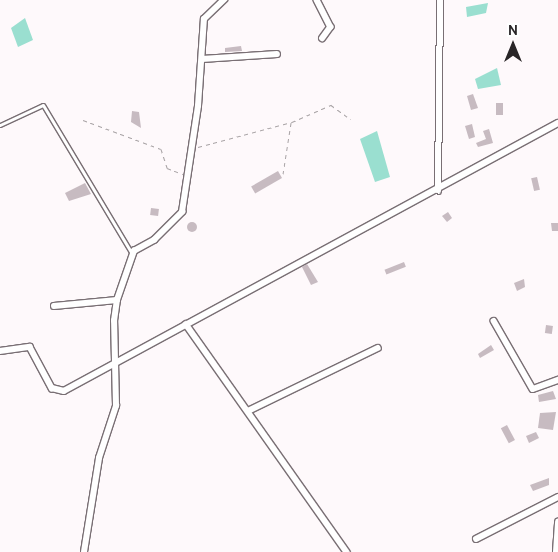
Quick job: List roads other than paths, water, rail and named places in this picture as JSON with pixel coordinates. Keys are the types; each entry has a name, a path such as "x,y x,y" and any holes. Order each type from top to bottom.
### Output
{"street":[{"path":"84,552 99,458 116,406 122,360 117,300 132,255 178,219 192,148 202,60 204,19 224,0"},
{"path":"317,0 331,28 322,38"},
{"path":"438,190 440,0"},
{"path":"202,60 277,54"},
{"path":"0,351 30,347 52,388 60,392 558,124"},
{"path":"54,306 117,300"},
{"path":"494,321 533,389 558,380"},
{"path":"186,324 347,552"},
{"path":"248,411 378,348"},
{"path":"476,539 558,497"},
{"path":"556,552 558,522"}],"lane":[{"path":"0,124 43,105 132,255"}]}
